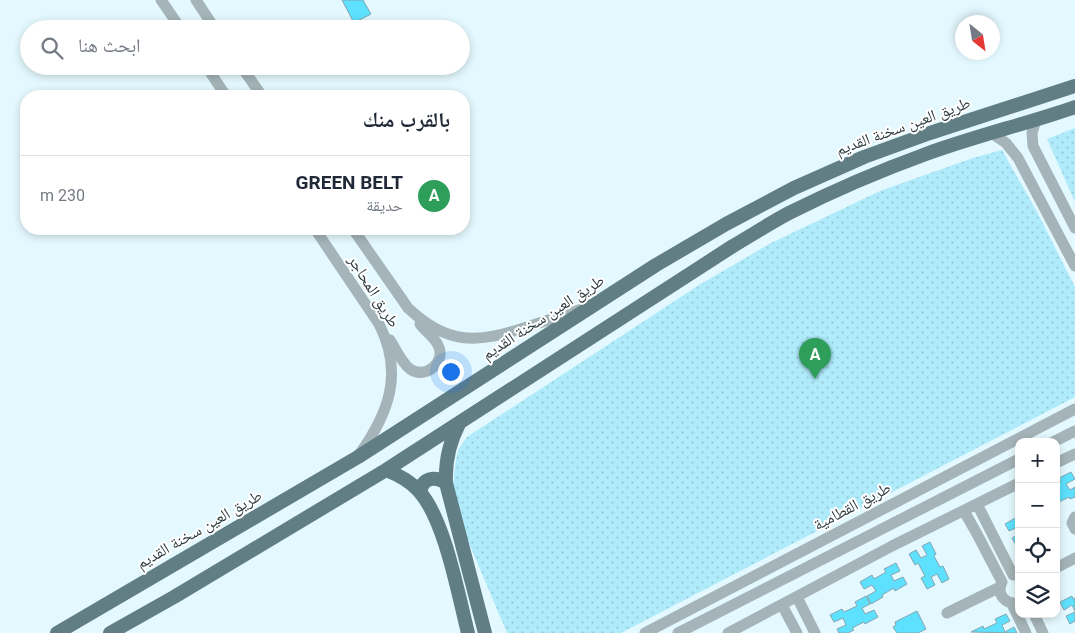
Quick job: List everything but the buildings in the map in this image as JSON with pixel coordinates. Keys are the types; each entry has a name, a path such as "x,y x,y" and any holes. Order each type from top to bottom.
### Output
{"main road":[{"name":"طريق العين سخنة القديم","path":"57,633 358,457 656,264 710,233 794,188 864,157 930,133 1075,86"},
{"path":"110,633 174,597 386,470 733,246 788,214 872,176 925,155 990,132 1075,107"},
{"path":"460,424 454,435 447,459 446,483 485,633"},
{"path":"386,470 404,479 420,492 439,526 468,633"},
{"path":"420,492 424,482 429,478 435,478 446,483"}],"street":[{"path":"161,0 175,20"},
{"path":"196,0 209,20"},
{"path":"212,75 222,90"},
{"path":"247,75 258,90"},
{"path":"1036,120 1032,133 1033,146 1075,228"},
{"path":"990,132 1006,144 1018,158 1075,266"},
{"name":"طريق المحاجر","path":"319,235 378,324 386,339 392,366 391,388 378,424 358,457"},
{"name":"طريق المحاجر","path":"357,235 408,308 420,319 440,331 463,338 495,337 594,305"},
{"path":"378,324 407,367 419,373 431,370 439,359 438,345 408,308"},
{"name":"طريق القطامية","path":"645,633 1075,409"},
{"path":"1060,438 1075,430"},
{"path":"1060,461 1075,454"},
{"name":"طريق القطامية","path":"678,633 1015,461"},
{"path":"947,475 955,492"},
{"path":"728,633 892,546 1015,485"},
{"path":"977,504 1015,574"},
{"path":"964,511 1001,584 1002,598 1015,603"},
{"path":"1075,517 1072,519 1075,529"},
{"path":"1060,566 1075,558"},
{"path":"947,613 1001,584 1007,577 1015,576"},
{"path":"797,597 816,633"},
{"path":"782,605 797,633"},
{"path":"1020,618 1026,633"},
{"path":"1036,618 1043,633"}],"shaded area":[{"path":"1075,128 1075,202 1047,139"},
{"path":"1002,150 1036,210 1075,287 1075,397 621,633 507,633 455,510 453,486 455,466 458,450 467,437 699,285 771,243 880,191 973,158"}],"place":[{"name":"GREEN BELT","path":"815,379"}]}
